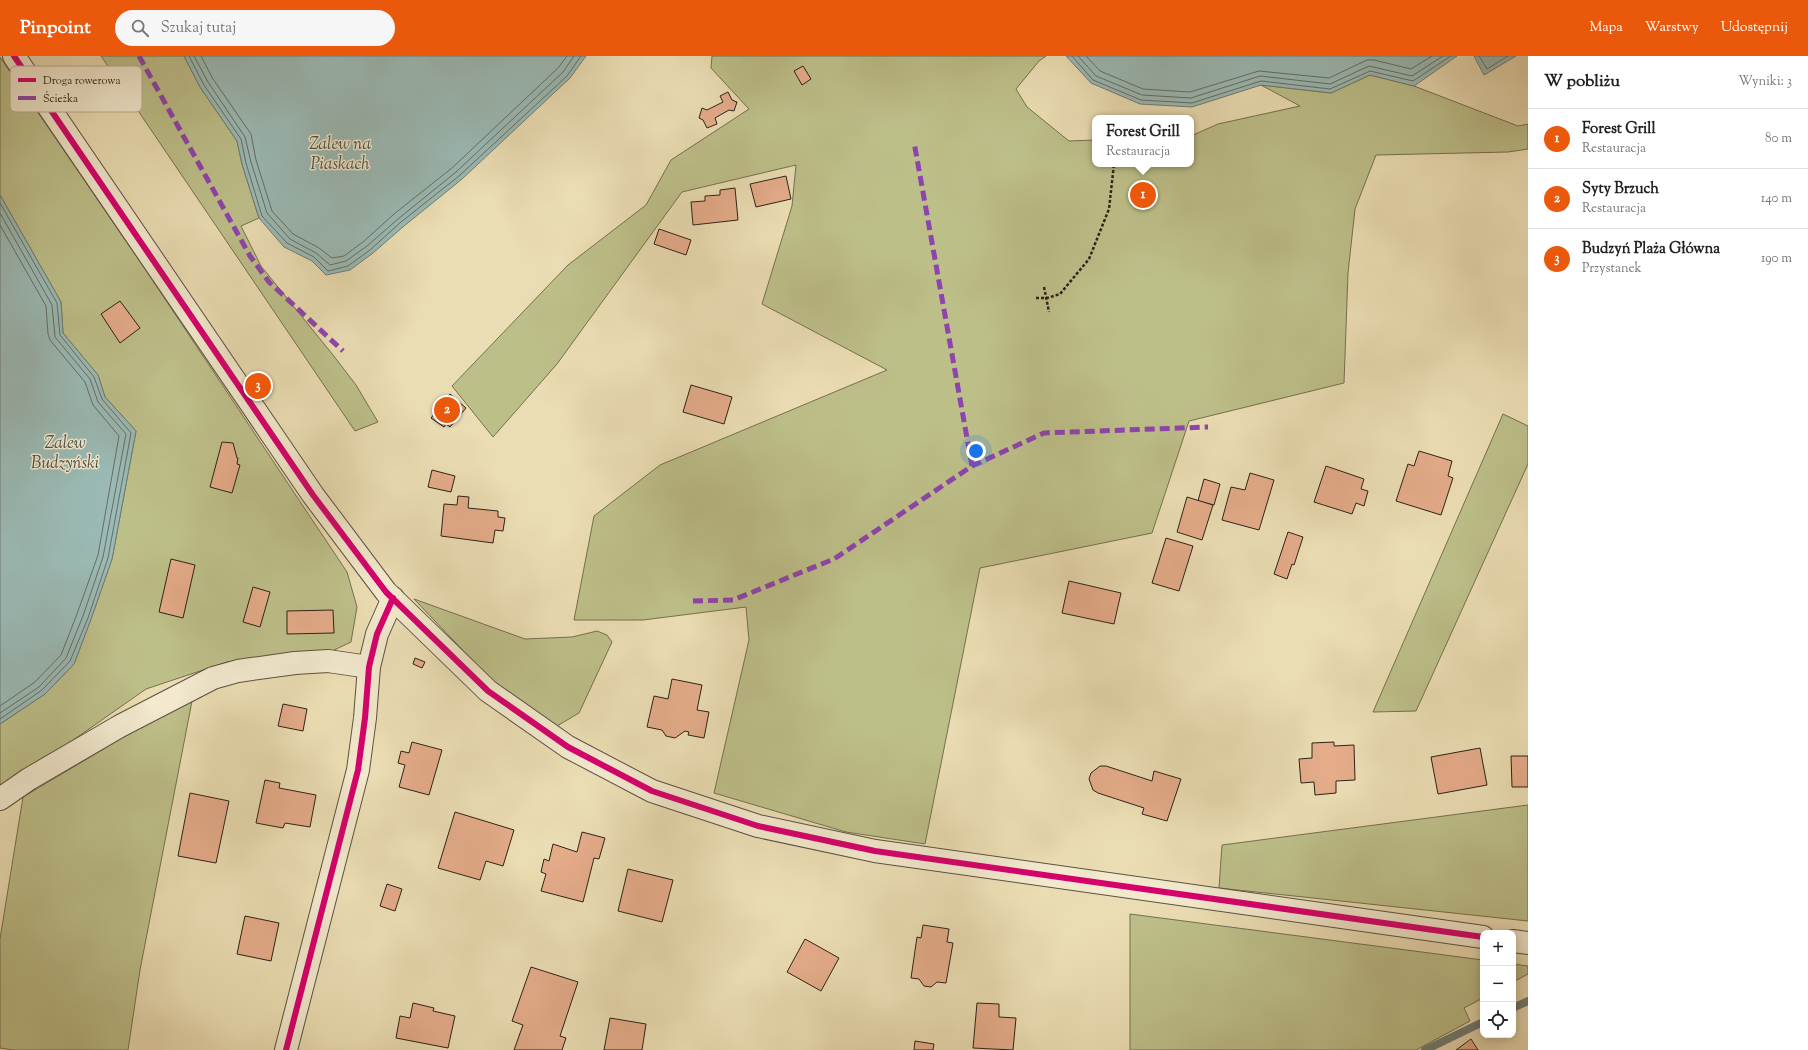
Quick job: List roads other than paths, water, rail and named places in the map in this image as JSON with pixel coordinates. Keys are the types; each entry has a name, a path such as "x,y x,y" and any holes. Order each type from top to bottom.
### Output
{"street":[{"path":"14,56 21,66"},
{"path":"52,112 313,495 386,592 488,691 568,747 652,791 758,826 875,851 1480,937"},
{"path":"286,1050 358,770 365,718 369,667 377,634 393,598"},
{"path":"0,799 29,779 120,726 213,678 258,668 295,663 328,661 369,667"},
{"path":"1516,941 1528,943"}],"water":[{"name":"Zalew na Piaskach","path":"184,56 586,56 570,78 462,179 373,253 350,270 326,275 312,261 284,247 259,218 242,164 237,141 200,87"},
{"path":"1066,56 1457,56 1414,86 1370,75 1331,93 1261,85 1192,107 1140,104 1091,83"},
{"path":"1474,56 1516,56 1484,75"},
{"name":"Zalew Budzyński","path":"0,195 61,302 63,333 98,375 105,397 136,431 112,559 74,664 45,694 0,724"}],"waterway":[{"path":"1516,1007 1528,1001"},
{"path":"1425,1050 1480,1023"}],"place":[{"name":"Forest Grill","path":"1143,195"},
{"name":"Budzyń Plaża Główna","path":"258,386"},
{"name":"Syty Brzuch","path":"447,410"}]}
